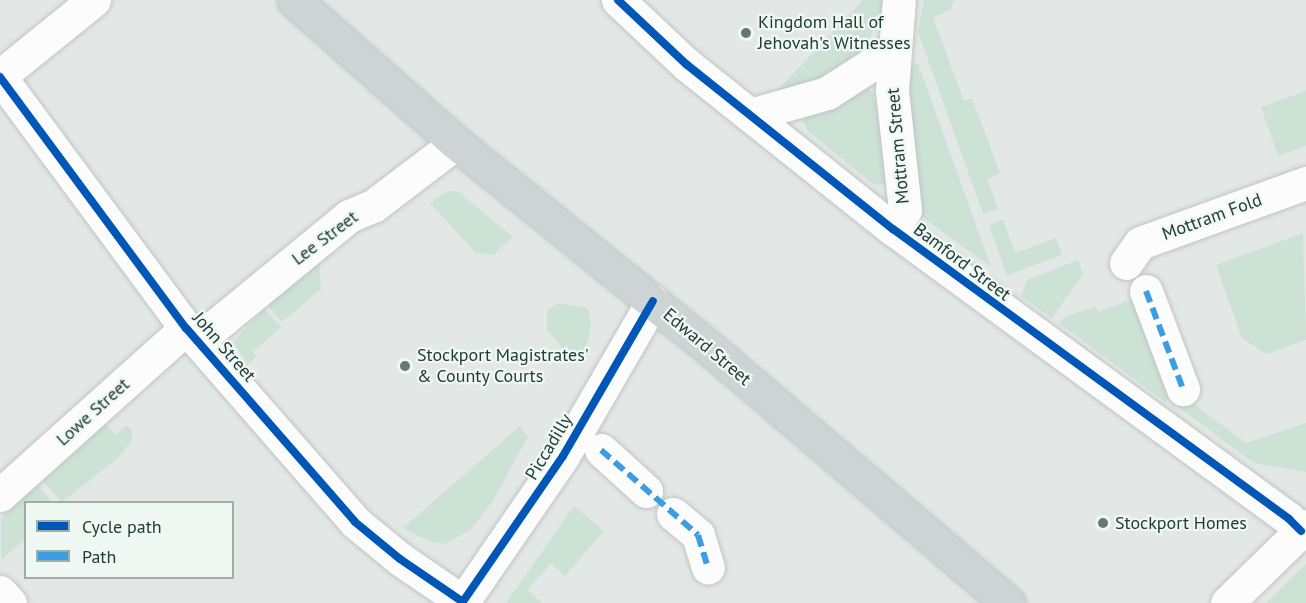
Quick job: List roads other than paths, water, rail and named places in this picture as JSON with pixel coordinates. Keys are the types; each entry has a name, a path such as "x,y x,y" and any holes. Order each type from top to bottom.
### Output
{"main road":[{"name":"Edward Street","path":"294,0 456,143 653,301 1008,603"}],"street":[{"path":"0,76 94,0"},
{"name":"Bamford Street","path":"618,0 686,64 893,229 1304,529"},
{"name":"Mottram Street","path":"893,229 906,210 894,124 892,60 899,0"},
{"name":"Mottram Street","path":"750,115 827,93 877,61 892,60"},
{"name":"John Street","path":"0,76 192,334 368,534 463,603"},
{"name":"Lee Street","path":"192,334 349,216 373,206 456,143"},
{"name":"Mottram Fold","path":"1126,263 1140,243 1306,183"},
{"path":"1146,291 1183,389"},
{"name":"Piccadilly","path":"463,603 563,456 653,301"},
{"name":"Lowe Street","path":"6,479 192,334"},
{"path":"601,450 646,491"},
{"path":"673,514 698,535 708,568"},
{"path":"1227,603 1304,529"},
{"path":"0,592 10,603"}],"place":[{"name":"Kingdom Hall of Jehovah's Witnesses","path":"746,33"},
{"name":"Stockport Magistrates' & County Courts","path":"405,366"},
{"name":"Stockport Homes","path":"1103,523"}]}
